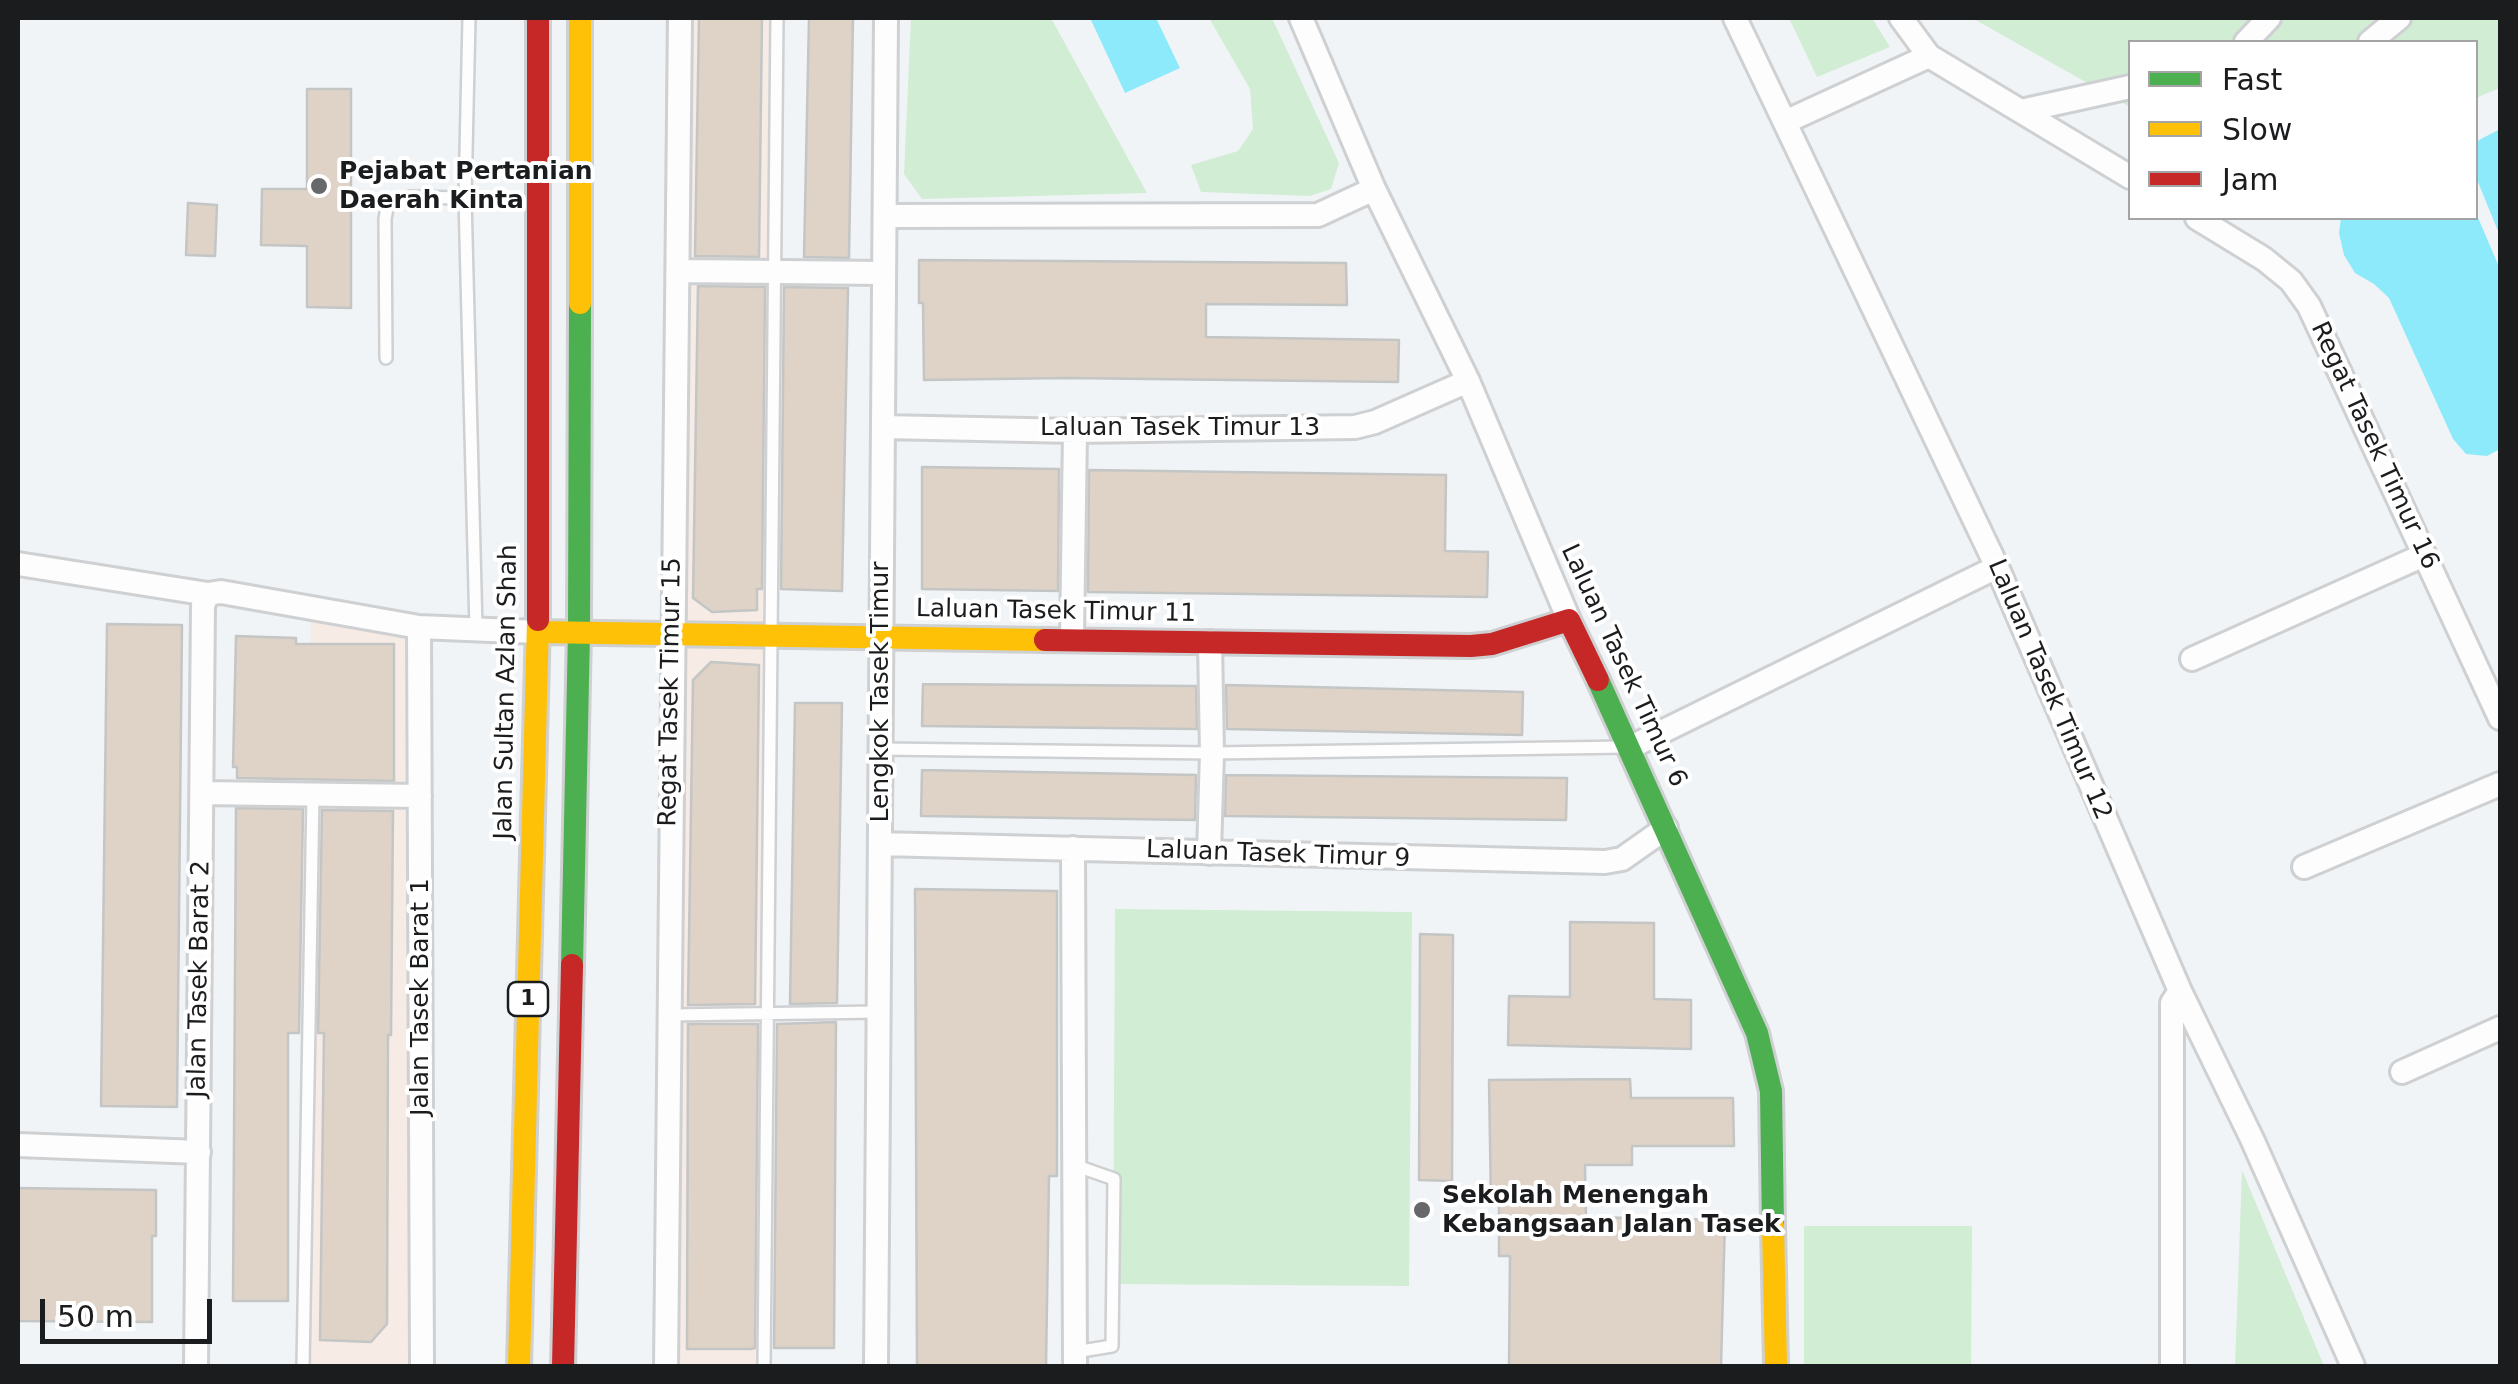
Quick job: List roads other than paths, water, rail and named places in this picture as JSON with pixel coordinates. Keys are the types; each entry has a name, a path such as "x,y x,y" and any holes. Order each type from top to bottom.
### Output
{"main road":[{"name":"Jalan Sultan Azlan Shah","path":"519,1366 538,632 538,18"},
{"name":"1","path":"563,1366 579,632 580,18"},
{"name":"Laluan Tasek Timur 11","path":"538,632 1471,646 1492,644 1569,620"},
{"name":"Laluan Tasek Timur 6","path":"1569,620 1631,747 1757,1033 1771,1092 1776,1366"}],"street":[{"name":"Regat Tasek Timur 15","path":"666,1366 680,18"},
{"name":"Lengkok Tasek Timur","path":"876,1366 886,18"},
{"name":"Laluan Tasek Timur 6","path":"1300,18 1374,189 1468,381 1569,620"},
{"name":"Laluan Tasek Timur 12","path":"1735,18 1997,567 2180,991 2353,1366"},
{"path":"1900,18 1929,56 2128,176"},
{"path":"2248,40 2269,18"},
{"path":"2372,40 2399,18"},
{"path":"1784,122 1929,56"},
{"path":"2021,112 2128,87"},
{"path":"885,216 1318,215 1374,189"},
{"name":"Regat Tasek Timur 16","path":"2200,220 2264,259 2291,281 2309,306 2500,718"},
{"path":"678,272 884,273"},
{"name":"Laluan Tasek Timur 13","path":"883,428 1355,427 1468,381"},
{"path":"1072,640 1075,430"},
{"path":"2192,658 2424,555"},
{"path":"18,564 208,594 221,592 419,627 538,632"},
{"path":"1631,747 1997,567"},
{"name":"Jalan Tasek Barat 2","path":"196,1366 204,605 208,594"},
{"name":"Jalan Tasek Barat 1","path":"419,627 422,1366"},
{"path":"1209,853 1210,642"},
{"path":"2304,867 2500,784"},
{"path":"202,793 420,796"},
{"name":"Laluan Tasek Timur 9","path":"880,844 1605,862 1622,859 1666,828"},
{"path":"1072,848 1075,1359"},
{"path":"2172,1366 2172,1002 2180,991"},
{"path":"2402,1072 2500,1028"},
{"path":"18,1145 198,1152"}],"lane":[{"path":"468,18 465,198 476,630"},
{"path":"764,1366 777,18"},
{"path":"386,358 388,208 411,197 465,198"},
{"path":"880,749 1212,753 1631,747"},
{"path":"303,1366 313,794"},
{"path":"668,1016 878,1012"},
{"path":"1074,1165 1114,1179 1112,1346 1075,1359"}],"water":[{"path":"1090,18 1156,18 1180,68 1125,93"},
{"path":"2500,129 2500,236 2478,182 2479,140"},
{"path":"2478,218 2500,269 2500,449 2487,456 2466,454 2453,439 2389,298 2355,273 2344,255 2341,220"}],"place":[{"name":"Pejabat Pertanian Daerah Kinta","path":"319,186"},
{"name":"Sekolah Menengah Kebangsaan Jalan Tasek","path":"1422,1210"}]}
